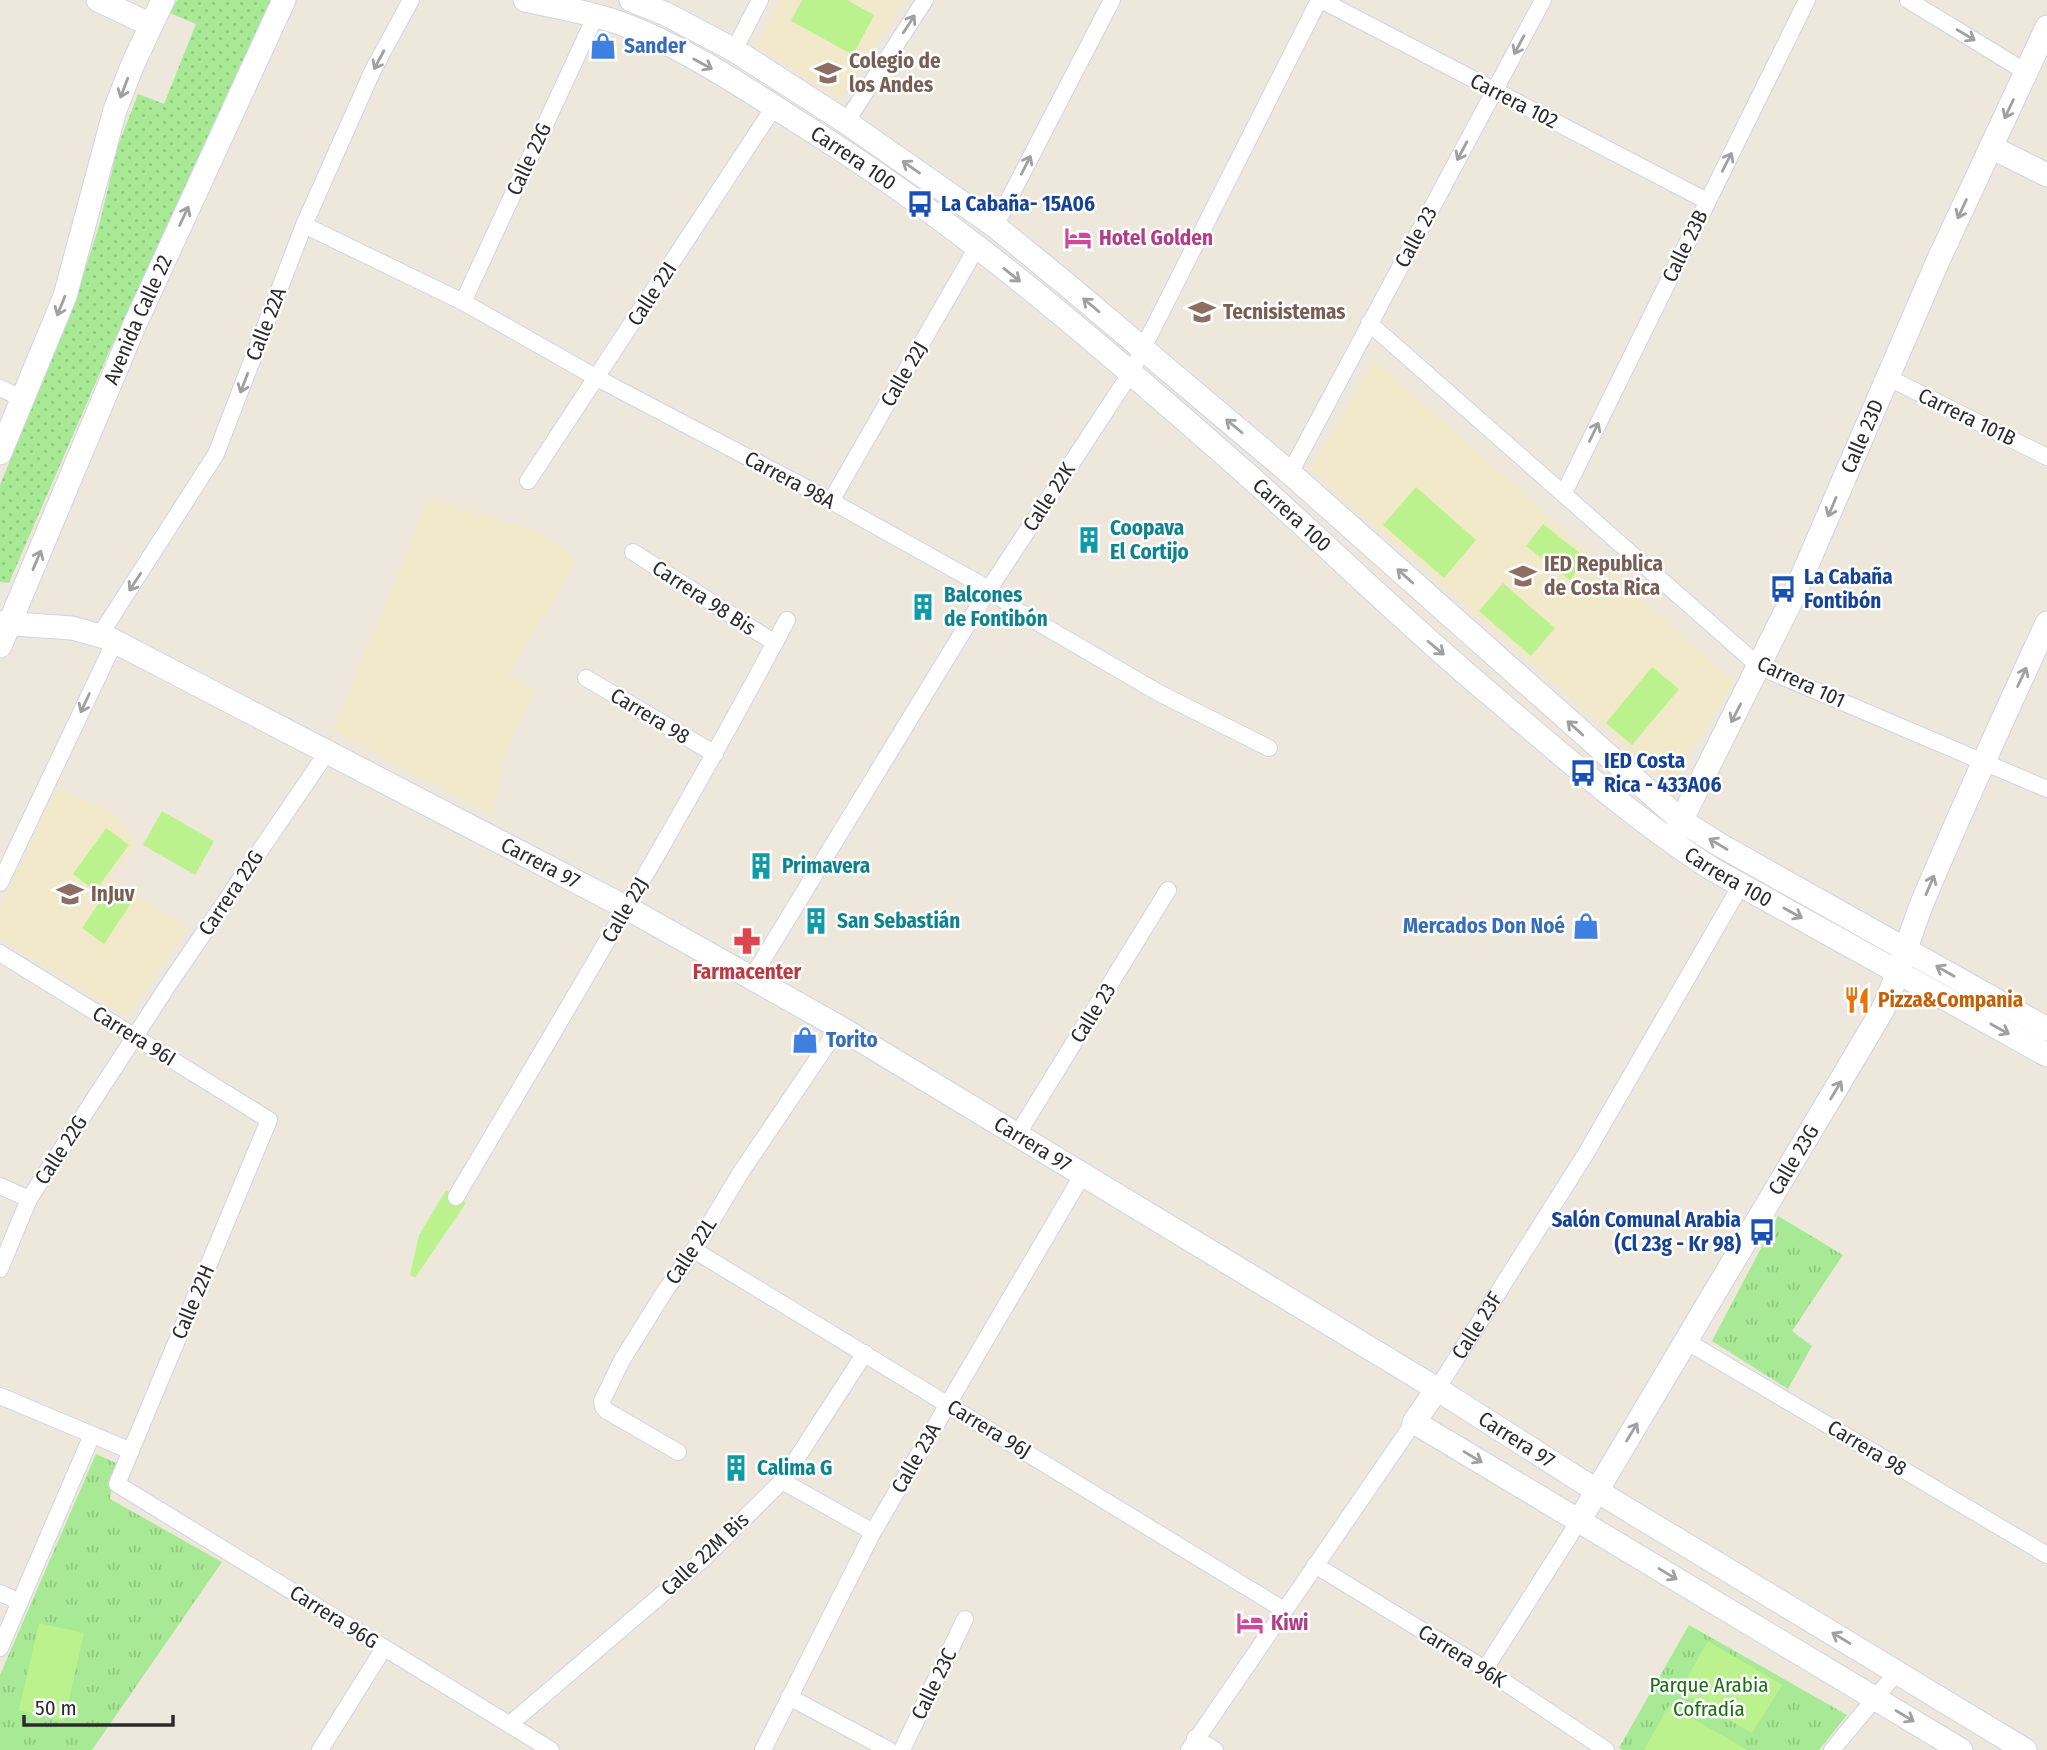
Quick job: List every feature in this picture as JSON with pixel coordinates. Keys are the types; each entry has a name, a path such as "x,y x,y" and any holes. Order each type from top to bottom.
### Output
{"street":[{"path":"98,0 151,25"},
{"path":"0,453 65,296 110,127 132,66 163,0"},
{"name":"Avenida Calle 22","path":"0,646 5,623 135,324 284,0"},
{"path":"274,25 290,0"},
{"name":"Calle 22A","path":"0,883 108,638 216,454 304,225 373,70 411,0"},
{"name":"Carrera 100","path":"525,0 596,15 621,23 669,45 853,157 977,247 1130,374 1242,470 1417,632 1583,773 1670,842 1741,885 2047,1055"},
{"name":"Carrera 100","path":"631,0 666,14 734,50 846,122 995,226 1290,473 1682,821 2047,1029"},
{"path":"734,50 760,0"},
{"path":"846,122 925,0"},
{"path":"995,226 1112,0"},
{"name":"Carrera 102","path":"1320,0 1707,201"},
{"name":"Calle 22K","path":"751,979 989,589 1130,374 1320,0"},
{"name":"Calle 23","path":"1290,473 1543,0"},
{"name":"Calle 23B","path":"1564,493 1808,0"},
{"path":"1908,0 2026,72"},
{"name":"Calle 22G","path":"463,302 596,15"},
{"name":"Calle 23D","path":"1670,842 1794,595 1937,263 2047,27"},
{"name":"Calle 22I","path":"528,481 774,107"},
{"path":"1991,147 2047,175"},
{"name":"Carrera 98A","path":"304,225 463,302 597,378 831,501 989,589 1018,611 1159,692 1269,748"},
{"name":"Calle 22J","path":"831,501 977,247"},
{"name":"Carrera 101","path":"1370,323 1759,667 2047,789"},
{"name":"Carrera 101B","path":"1888,377 2047,457"},
{"path":"0,388 23,399"},
{"name":"Carrera 98 Bis","path":"633,552 775,643"},
{"name":"Calle 22J","path":"456,1197 627,908 715,754 787,620"},
{"name":"Carrera 97","path":"5,623 72,628 108,638 627,908 839,1027 1437,1389 1597,1491 2025,1750"},
{"name":"Calle 23G","path":"1485,1669 1579,1521 1870,1033 1892,992 1925,897 1983,761 2047,624"},
{"name":"Carrera 98","path":"586,678 715,754"},
{"name":"Carrera 22G","path":"134,1036 328,751"},
{"name":"Calle 23F","path":"1192,1744 1437,1389 1585,1155 1741,885"},
{"name":"Calle 23","path":"1017,1135 1168,890"},
{"name":"Carrera 96I","path":"0,953 269,1120"},
{"name":"Calle 22L","path":"678,1452 607,1411 602,1401 622,1360 741,1172 839,1027"},
{"name":"Calle 22G","path":"0,1269 29,1199 134,1036"},
{"name":"Calle 22H","path":"117,1484 269,1120"},
{"name":"Calle 23A","path":"763,1750 873,1532 1083,1174"},
{"path":"0,1186 29,1199"},
{"name":"Carrera 96J","path":"694,1250 1284,1610"},
{"name":"Carrera 98","path":"1686,1341 2047,1555"},
{"name":"Calle 22M Bis","path":"510,1724 701,1561 782,1481 864,1353"},
{"path":"0,1396 131,1451"},
{"name":"Carrera 97","path":"1414,1422 1961,1750"},
{"path":"0,1648 92,1435"},
{"path":"782,1481 873,1532"},
{"name":"Carrera 96G","path":"117,1484 551,1750"},
{"name":"Carrera 96K","path":"1315,1566 1485,1669 1606,1750"},
{"path":"0,1593 20,1602"},
{"name":"Calle 23C","path":"902,1750 965,1619"},
{"path":"320,1750 384,1648"},
{"path":"1832,1750 1897,1672"},
{"path":"789,1697 890,1750"},
{"path":"1192,1744 1215,1750"}],"shaded area":[{"name":"Colegio de los Andes","path":"780,0 904,0 840,100 757,46"},
{"name":"IED Republica de Costa Rica","path":"1375,361 1734,682 1671,786 1310,469"},
{"path":"429,498 548,536 576,561 509,673 535,691 503,757 493,816 333,730"},
{"name":"InJuv","path":"57,788 113,812 137,842 110,879 188,928 127,1017 0,938 0,908"}],"green space":[{"path":"177,0 273,0 108,354 9,583 0,582 0,485 70,316 99,226 118,146 138,94 164,104 196,24 170,13"},
{"path":"802,0 847,0 874,15 853,55 791,21"},
{"path":"1416,487 1476,540 1444,578 1383,525"},
{"path":"1543,524 1586,558 1570,580 1526,546"},
{"path":"1503,583 1555,628 1531,656 1479,611"},
{"path":"1652,667 1679,689 1632,745 1606,723"},
{"path":"162,811 214,841 195,875 143,845"},
{"path":"106,828 129,845 95,891 73,874"},
{"path":"111,885 133,900 104,944 82,928"},
{"path":"446,1190 466,1203 415,1278 410,1275 419,1235"},
{"path":"1778,1216 1843,1255 1792,1331 1812,1346 1788,1389 1712,1341"},
{"path":"96,1454 116,1463 110,1499 222,1562 92,1750 0,1750 0,1675"},
{"path":"39,1623 84,1633 64,1721 19,1710"},
{"name":"Parque Arabia Cofradía","path":"1689,1625 1847,1715 1819,1750 1619,1748"},
{"path":"1708,1641 1782,1685 1752,1733 1679,1692"},
{"path":"1669,1705 1746,1749 1644,1750"}],"place":[{"name":"Sander","path":"603,46"},
{"name":"Colegio de los Andes","path":"828,73"},
{"name":"La Cabaña- 15A06","path":"920,204"},
{"name":"Hotel Golden","path":"1078,238"},
{"name":"Tecnisistemas","path":"1202,312"},
{"name":"Coopava El Cortijo","path":"1089,540"},
{"name":"IED Republica de Costa Rica","path":"1523,576"},
{"name":"La Cabaña Fontibón","path":"1783,589"},
{"name":"Balcones de Fontibón","path":"923,607"},
{"name":"IED Costa Rica - 433A06","path":"1583,773"},
{"name":"Primavera","path":"761,866"},
{"name":"InJuv","path":"70,894"},
{"name":"San Sebastián","path":"816,921"},
{"name":"Mercados Don Noé","path":"1586,926"},
{"name":"Farmacenter","path":"747,941"},
{"name":"Pizza&Compania","path":"1857,1000"},
{"name":"Torito","path":"805,1040"},
{"name":"Salón Comunal Arabia (Cl 23g - Kr 98)","path":"1762,1232"},
{"name":"Calima G","path":"736,1468"},
{"name":"Kiwi","path":"1250,1623"}]}
